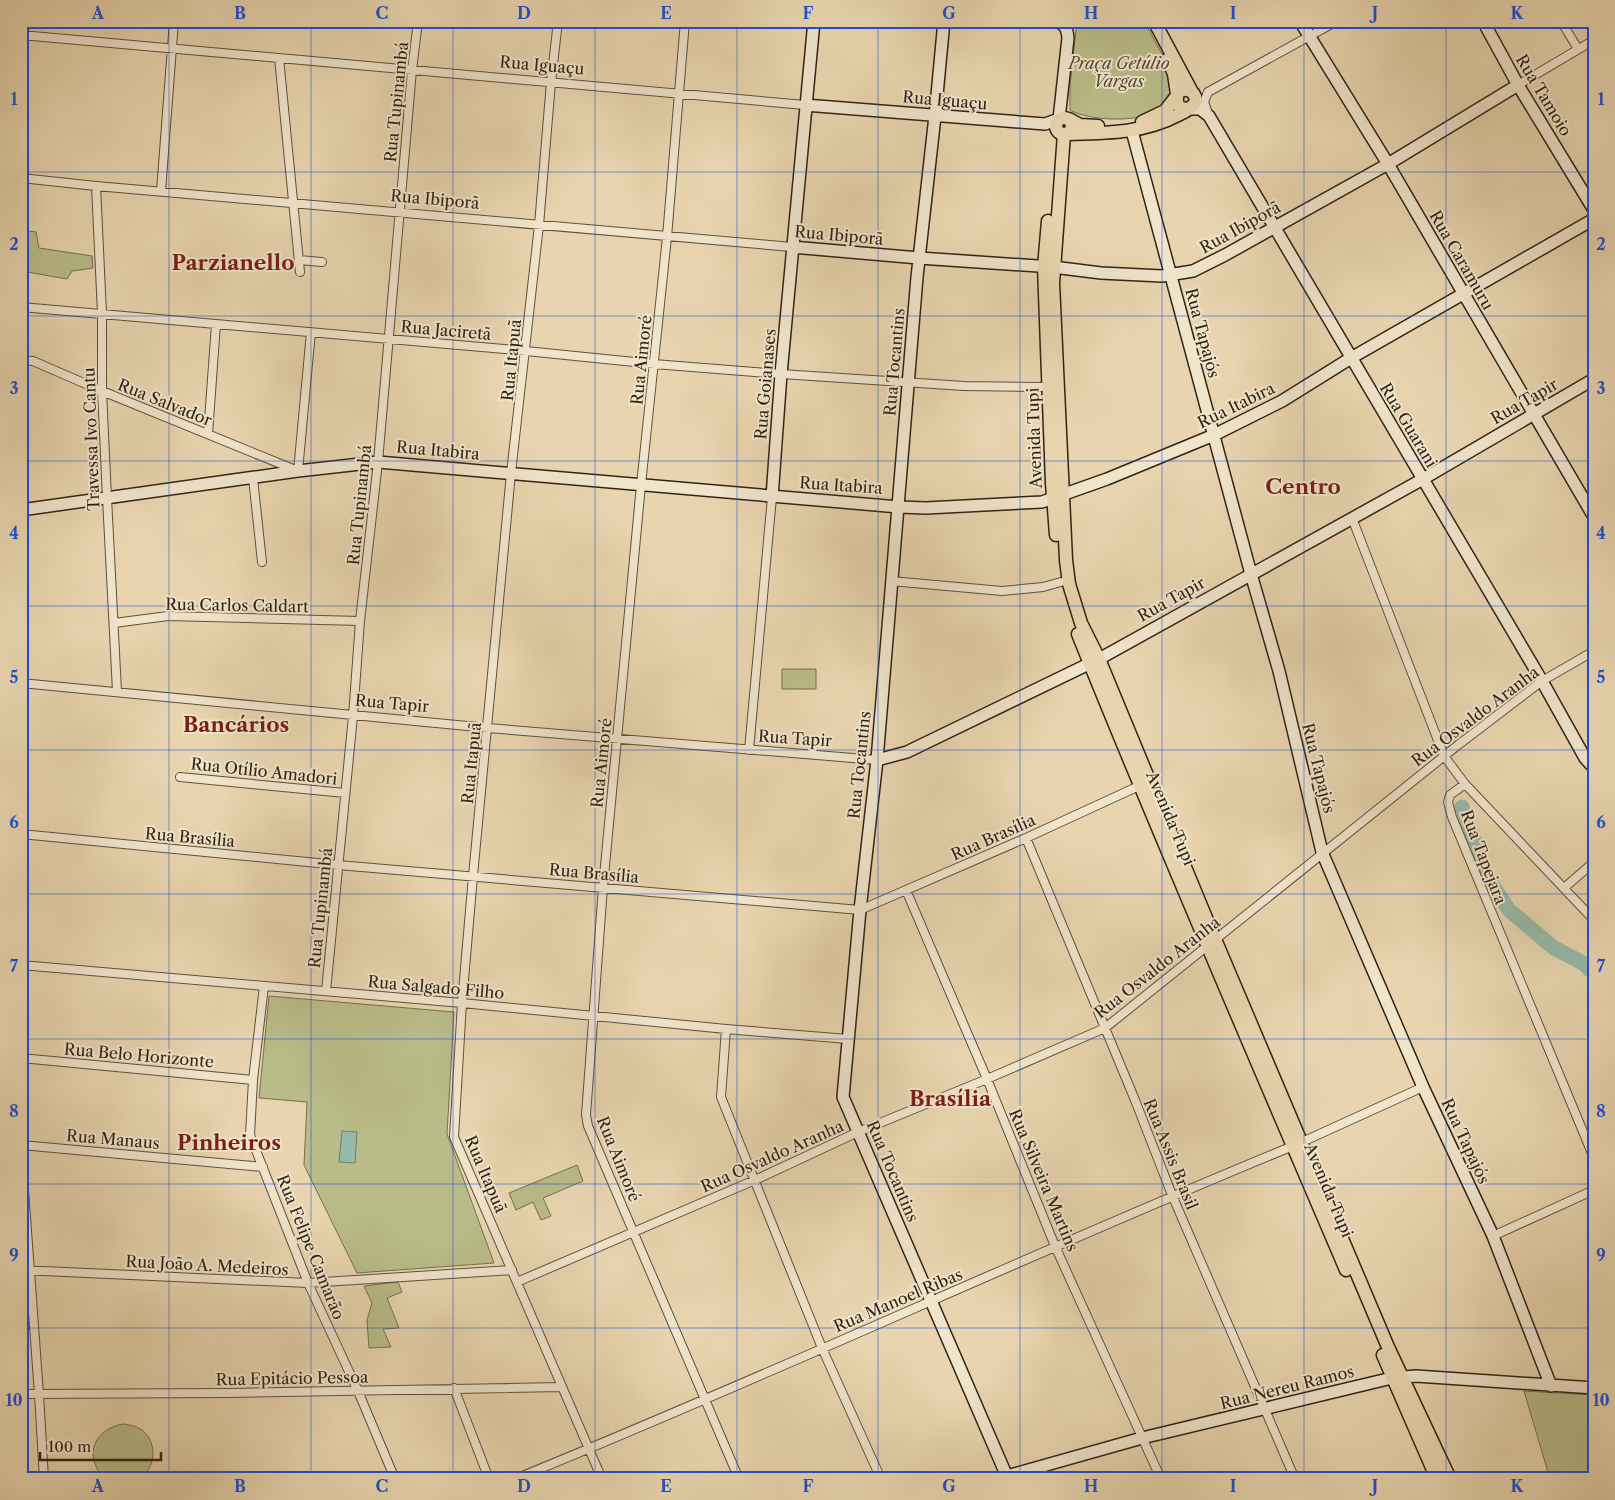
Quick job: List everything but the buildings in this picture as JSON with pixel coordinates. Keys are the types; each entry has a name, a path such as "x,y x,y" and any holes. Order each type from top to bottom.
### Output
{"main road":[{"path":"1147,21 1174,74 1176,101 1179,107 1189,109 1196,101 1185,76 1154,21"},
{"path":"1177,96 1183,90 1192,92"},
{"name":"Rua Iguaçu","path":"1062,126 1076,123 1086,125 1123,125 1140,123 1165,111 1177,96"},
{"name":"Rua Iguaçu","path":"1062,126 1132,131 1166,121 1189,109"},
{"name":"Avenida Tupi","path":"1062,126 1048,267 1048,386 1057,497 1069,584 1094,661 1139,786 1212,943"},
{"name":"Avenida Tupi","path":"1048,267 1061,582 1070,615 1094,661 1397,1377 1437,1479"},
{"name":"Avenida Tupi","path":"1397,1377 1450,1479"}],"street":[{"path":"21,66 26,21"},
{"path":"161,191 174,21"},
{"name":"Rua Tupinambá","path":"326,992 353,716 360,621 378,462 399,212 418,21"},
{"name":"Rua Itapuã","path":"558,21 526,351 511,474 473,876 462,1003 454,1137 602,1479"},
{"name":"Rua Aimoré","path":"685,21 667,237 641,485 603,887 586,1115 588,1126 739,1479"},
{"name":"Rua Goianases","path":"749,750 792,247 814,21"},
{"name":"Rua Tocantins","path":"944,21 919,258 877,760 860,910 843,1097 1007,1477"},
{"path":"1056,21 1067,29 1068,38 1062,126"},
{"name":"Rua Caramuru","path":"1300,21 1308,37 1388,164 1462,294 1594,517"},
{"path":"1192,92 1197,94 1208,92 1338,21"},
{"name":"Rua Tamoio","path":"1482,21 1518,85 1594,210"},
{"path":"1562,21 1578,49"},
{"name":"Rua Iguaçu","path":"23,35 679,94 1062,126"},
{"name":"Rua Ibiporã","path":"21,178 667,237 1048,267 1101,273 1170,275 1193,271 1225,255 1388,164 1594,40"},
{"path":"279,58 300,272"},
{"path":"1208,92 1204,102 1209,116"},
{"path":"1189,109 1200,109 1209,116"},
{"name":"Rua Guarani","path":"1209,116 1542,681 1585,758 1594,768"},
{"name":"Rua Tapajós","path":"1132,131 1279,672 1322,852 1423,1087 1492,1236 1551,1386"},
{"name":"Travessa Ivo Cantu","path":"96,186 102,313 102,391 117,691"},
{"name":"Rua Itabira","path":"21,510 298,471 378,462 899,507 926,508 1042,502 1106,479 1214,435 1282,401 1351,358 1594,220"},
{"path":"299,260 322,262"},
{"name":"Rua Jaciretã","path":"21,307 781,374 964,386 1048,386"},
{"path":"208,434 216,324"},
{"path":"298,471 311,332"},
{"name":"Rua Salvador","path":"21,360 33,361 298,471"},
{"name":"Rua Tapir","path":"21,682 353,716 877,760 907,752 1094,661 1423,479 1594,379"},
{"path":"252,478 262,562"},
{"path":"1352,518 1444,756 1465,784 1594,920"},
{"path":"891,581 1002,592 1042,587 1061,582"},
{"name":"Rua Carlos Caldart","path":"114,623 168,616 360,621"},
{"name":"Rua Osvaldo Aranha","path":"517,1282 755,1180 858,1132 987,1080 1105,1028 1444,756 1542,681 1594,651"},
{"name":"Rua Otílio Amadori","path":"180,776 345,793"},
{"name":"Rua Tapejara","path":"1465,784 1450,795 1448,802 1452,817 1594,1158"},
{"name":"Rua Brasília","path":"21,834 338,865 860,910 1026,838 1139,786"},
{"name":"Rua Assis Brasil","path":"1026,838 1172,1195 1295,1479"},
{"path":"1564,888 1594,862"},
{"name":"Rua Silveira Martins","path":"906,890 1055,1246 1161,1479"},
{"name":"Rua Salgado Filho","path":"21,965 848,1039"},
{"name":"Rua Felipe Camarão","path":"264,986 253,1080 250,1135 308,1283 358,1391 395,1479"},
{"path":"726,1029 721,1097 822,1348 881,1479"},
{"name":"Rua Belo Horizonte","path":"21,1058 253,1080"},
{"name":"Rua Manoel Ribas","path":"515,1479 706,1399 1172,1195 1297,1144 1423,1087"},
{"name":"Rua Manaus","path":"21,1145 263,1167"},
{"path":"21,1149 25,1270 40,1394 44,1479"},
{"path":"1492,1236 1594,1190"},
{"name":"Rua João A. Medeiros","path":"25,1270 308,1283 512,1270"},
{"name":"Rua Nereu Ramos","path":"994,1479 1007,1477 1142,1438 1397,1377 1416,1376 1594,1388"},
{"path":"454,1388 489,1479"},
{"name":"Rua Epitácio Pessoa","path":"21,1394 562,1388"}],"green space":[{"name":"Praça Getúlio Vargas","path":"1078,21 1144,21 1168,65 1171,97 1161,108 1145,116 1123,119 1100,118 1078,114 1070,110 1070,85"},
{"path":"21,230 36,232 39,248 92,256 93,268 72,271 67,279 21,271"},
{"path":"782,669 816,669 816,689 782,689"},
{"path":"269,996 454,1012 447,1134 494,1263 357,1273 304,1165 307,1102 259,1098"},
{"path":"577,1165 583,1181 543,1198 551,1216 541,1220 533,1202 516,1210 509,1193"},
{"path":"398,1282 402,1292 387,1298 399,1328 383,1329 391,1347 369,1348 367,1320 372,1303 364,1286"},
{"path":"1524,1391 1594,1395 1594,1479 1550,1479"},
{"path":"123,1424 142,1430 147,1435 153,1448 152,1462 145,1475 139,1479 100,1479 93,1456 95,1443 104,1432"}],"shaded area":[{"path":"342,1131 357,1132 355,1163 339,1162"}],"waterway":[{"path":"1462,807 1487,877 1509,910 1554,948 1583,963 1594,974"}],"district":[{"name":"Parzianello","path":"233,262"},
{"name":"Centro","path":"1303,486"},
{"name":"Bancários","path":"236,724"},
{"name":"Brasília","path":"950,1098"},
{"name":"Pinheiros","path":"229,1142"}]}
